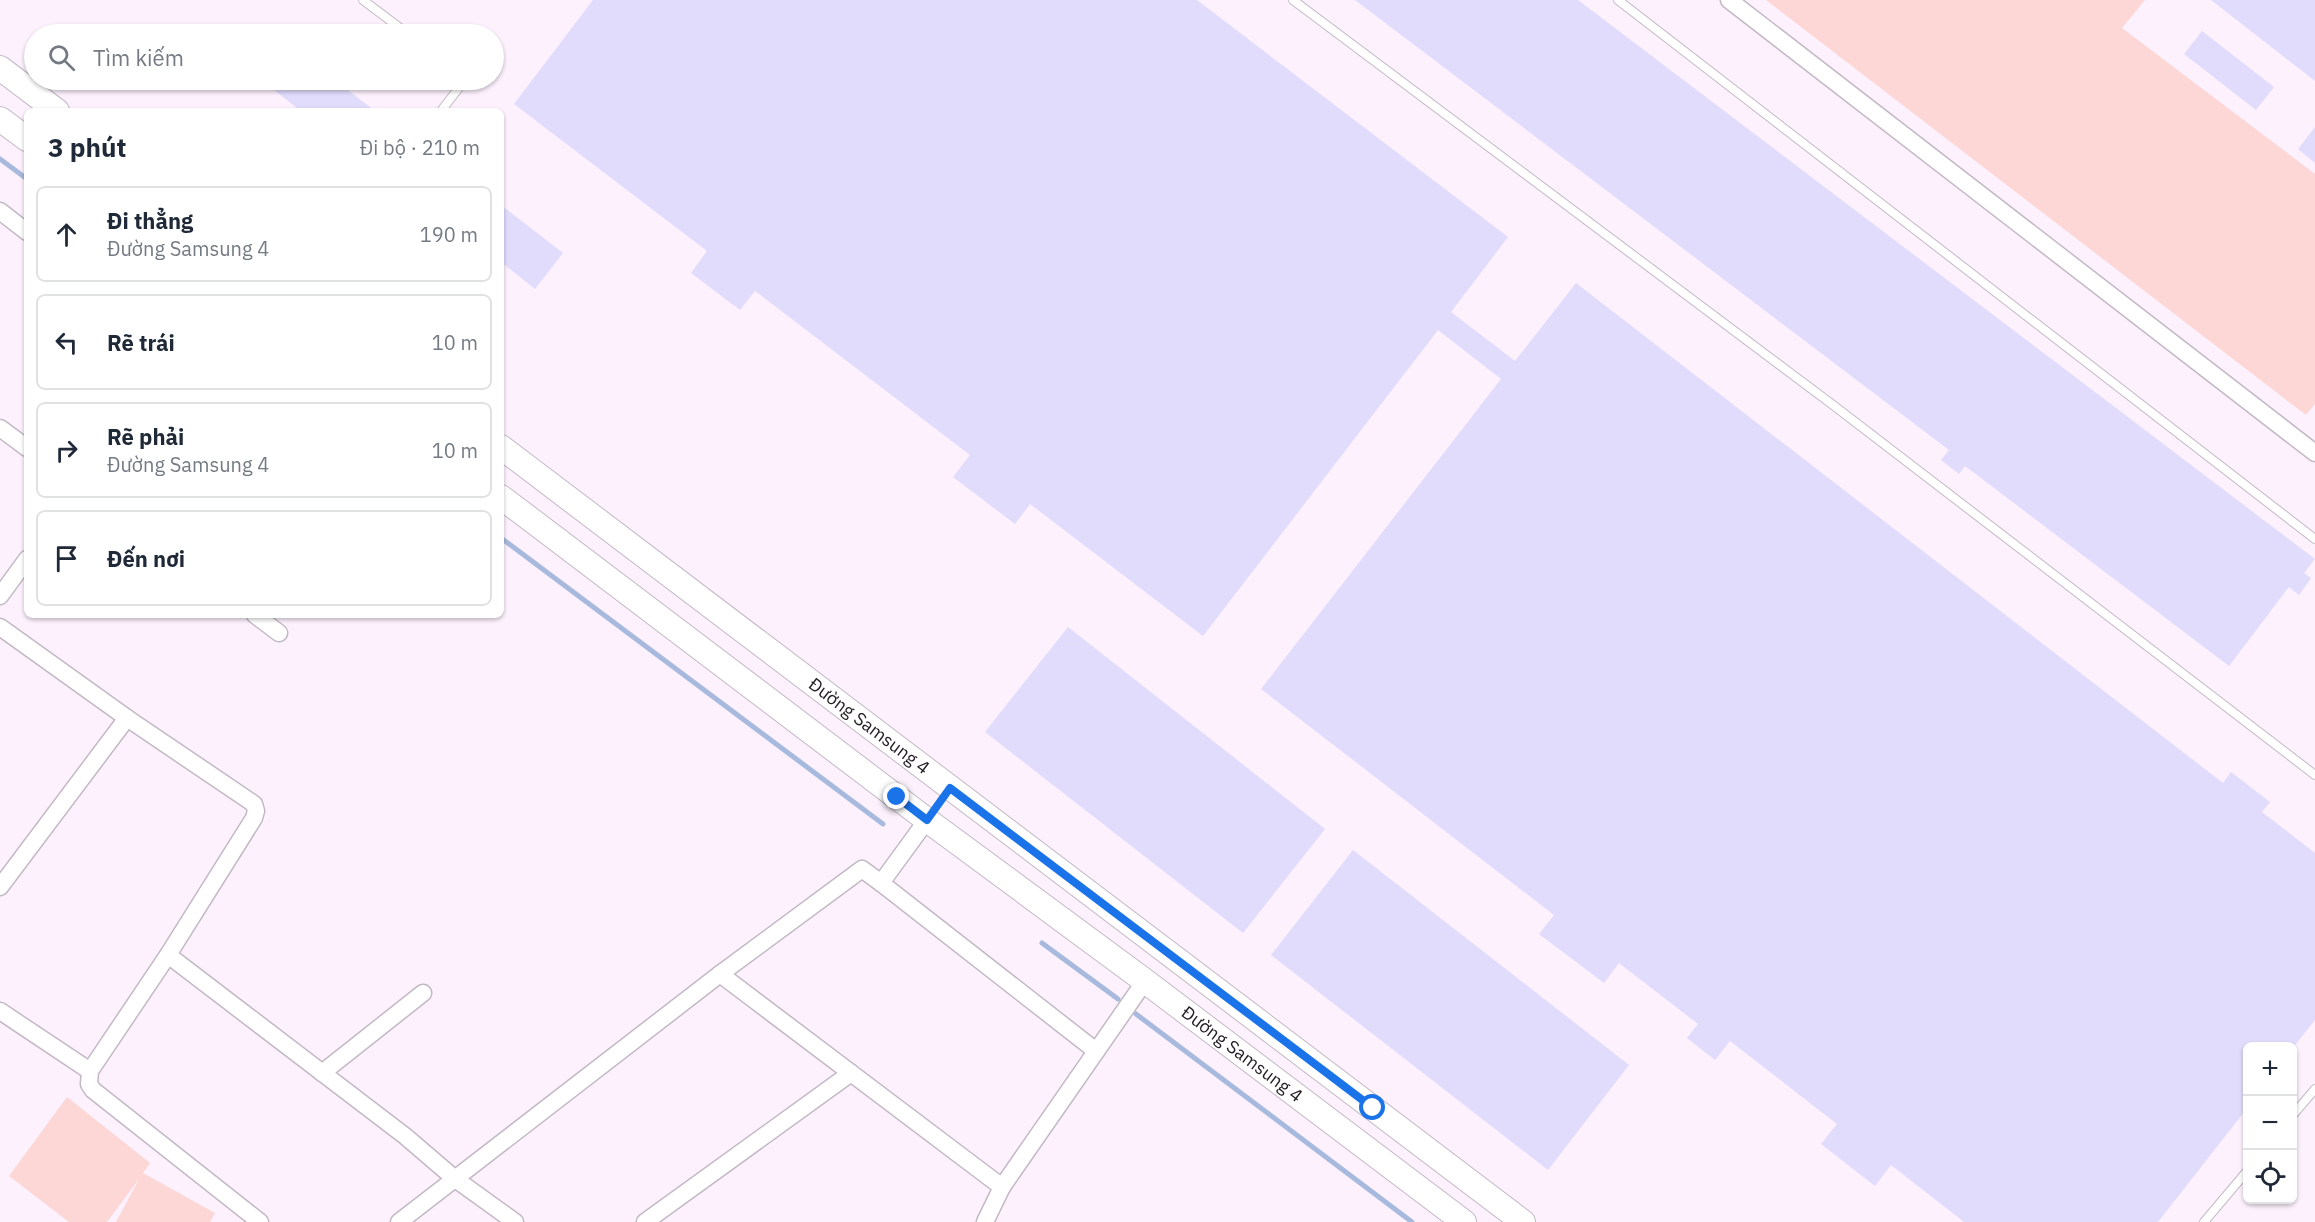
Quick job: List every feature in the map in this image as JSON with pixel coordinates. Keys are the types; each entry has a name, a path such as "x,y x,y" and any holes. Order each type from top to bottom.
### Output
{"main road":[{"path":"0,68 24,86"},
{"path":"29,90 53,108"},
{"path":"0,119 24,138"},
{"name":"Đường Samsung 4","path":"504,449 1524,1222"},
{"name":"Đường Samsung 4","path":"504,499 927,820 1464,1222"},
{"path":"808,730 832,698"},
{"path":"927,820 950,788"}],"street":[{"path":"1729,0 2313,448"},
{"path":"0,211 24,230"},
{"path":"0,428 24,446"},
{"path":"0,596 24,563"},
{"path":"259,618 279,633"},
{"path":"0,627 127,718 246,796 254,804 255,818 168,955 90,1071 89,1084 93,1090 260,1222"},
{"path":"0,887 127,718"},
{"path":"881,883 927,820"},
{"path":"399,1222 720,974 862,869 1096,1051"},
{"path":"168,955 405,1136 454,1178 515,1222"},
{"path":"720,974 1002,1187"},
{"path":"986,1222 1002,1187 1145,981"},
{"path":"322,1073 423,993"},
{"path":"0,1011 90,1071"},
{"path":"645,1222 851,1073"}],"lane":[{"path":"363,0 395,24"},
{"path":"1618,0 2315,539"},
{"path":"1298,2 1833,405 2315,775"},
{"path":"443,108 457,90"},
{"path":"2297,1110 2315,1089"},
{"path":"2204,1222 2243,1175"}],"shaded area":[{"path":"1766,0 2145,0 2122,28 2315,174 2315,404 2306,415"},
{"path":"67,1097 150,1163 143,1173 215,1213 210,1222 116,1222 139,1179 107,1222 69,1222 9,1176"}],"building":[{"path":"593,0 1197,0 1508,237 1451,312 1515,361 1576,283 2223,783 2231,772 2270,802 2262,812 2315,853 2315,1020 2297,1043 2243,1042 2243,1113 2158,1222 1964,1222 1891,1165 1875,1186 1821,1144 1837,1124 1730,1041 1715,1060 1687,1038 1698,1024 1619,963 1604,983 1539,934 1554,915 1261,689 1501,379 1438,330 1203,636 1030,504 1015,524 953,477 970,455 755,291 740,310 691,273 707,251 514,104"},
{"path":"1355,0 1578,0 2315,559 2304,573 2311,578 2299,595 2289,587 2229,666 1965,466 1959,474 1941,460 1949,450"},
{"path":"2211,0 2315,0 2315,81"},
{"path":"2202,31 2274,87 2256,110 2184,54"},
{"path":"274,90 348,90 371,108 297,108"},
{"path":"2315,127 2315,163 2298,149"},
{"path":"504,207 563,253 535,289 504,264"},
{"path":"1068,627 1325,829 1243,933 985,732"},
{"path":"1353,850 1629,1065 1548,1170 1271,955"}],"waterway":[{"path":"0,159 24,177"},
{"path":"504,540 883,824"},
{"path":"1042,943 1118,999"},
{"path":"1136,1014 1412,1222"}],"route":[{"path":"897,797 927,820 950,788 1373,1108"}]}
